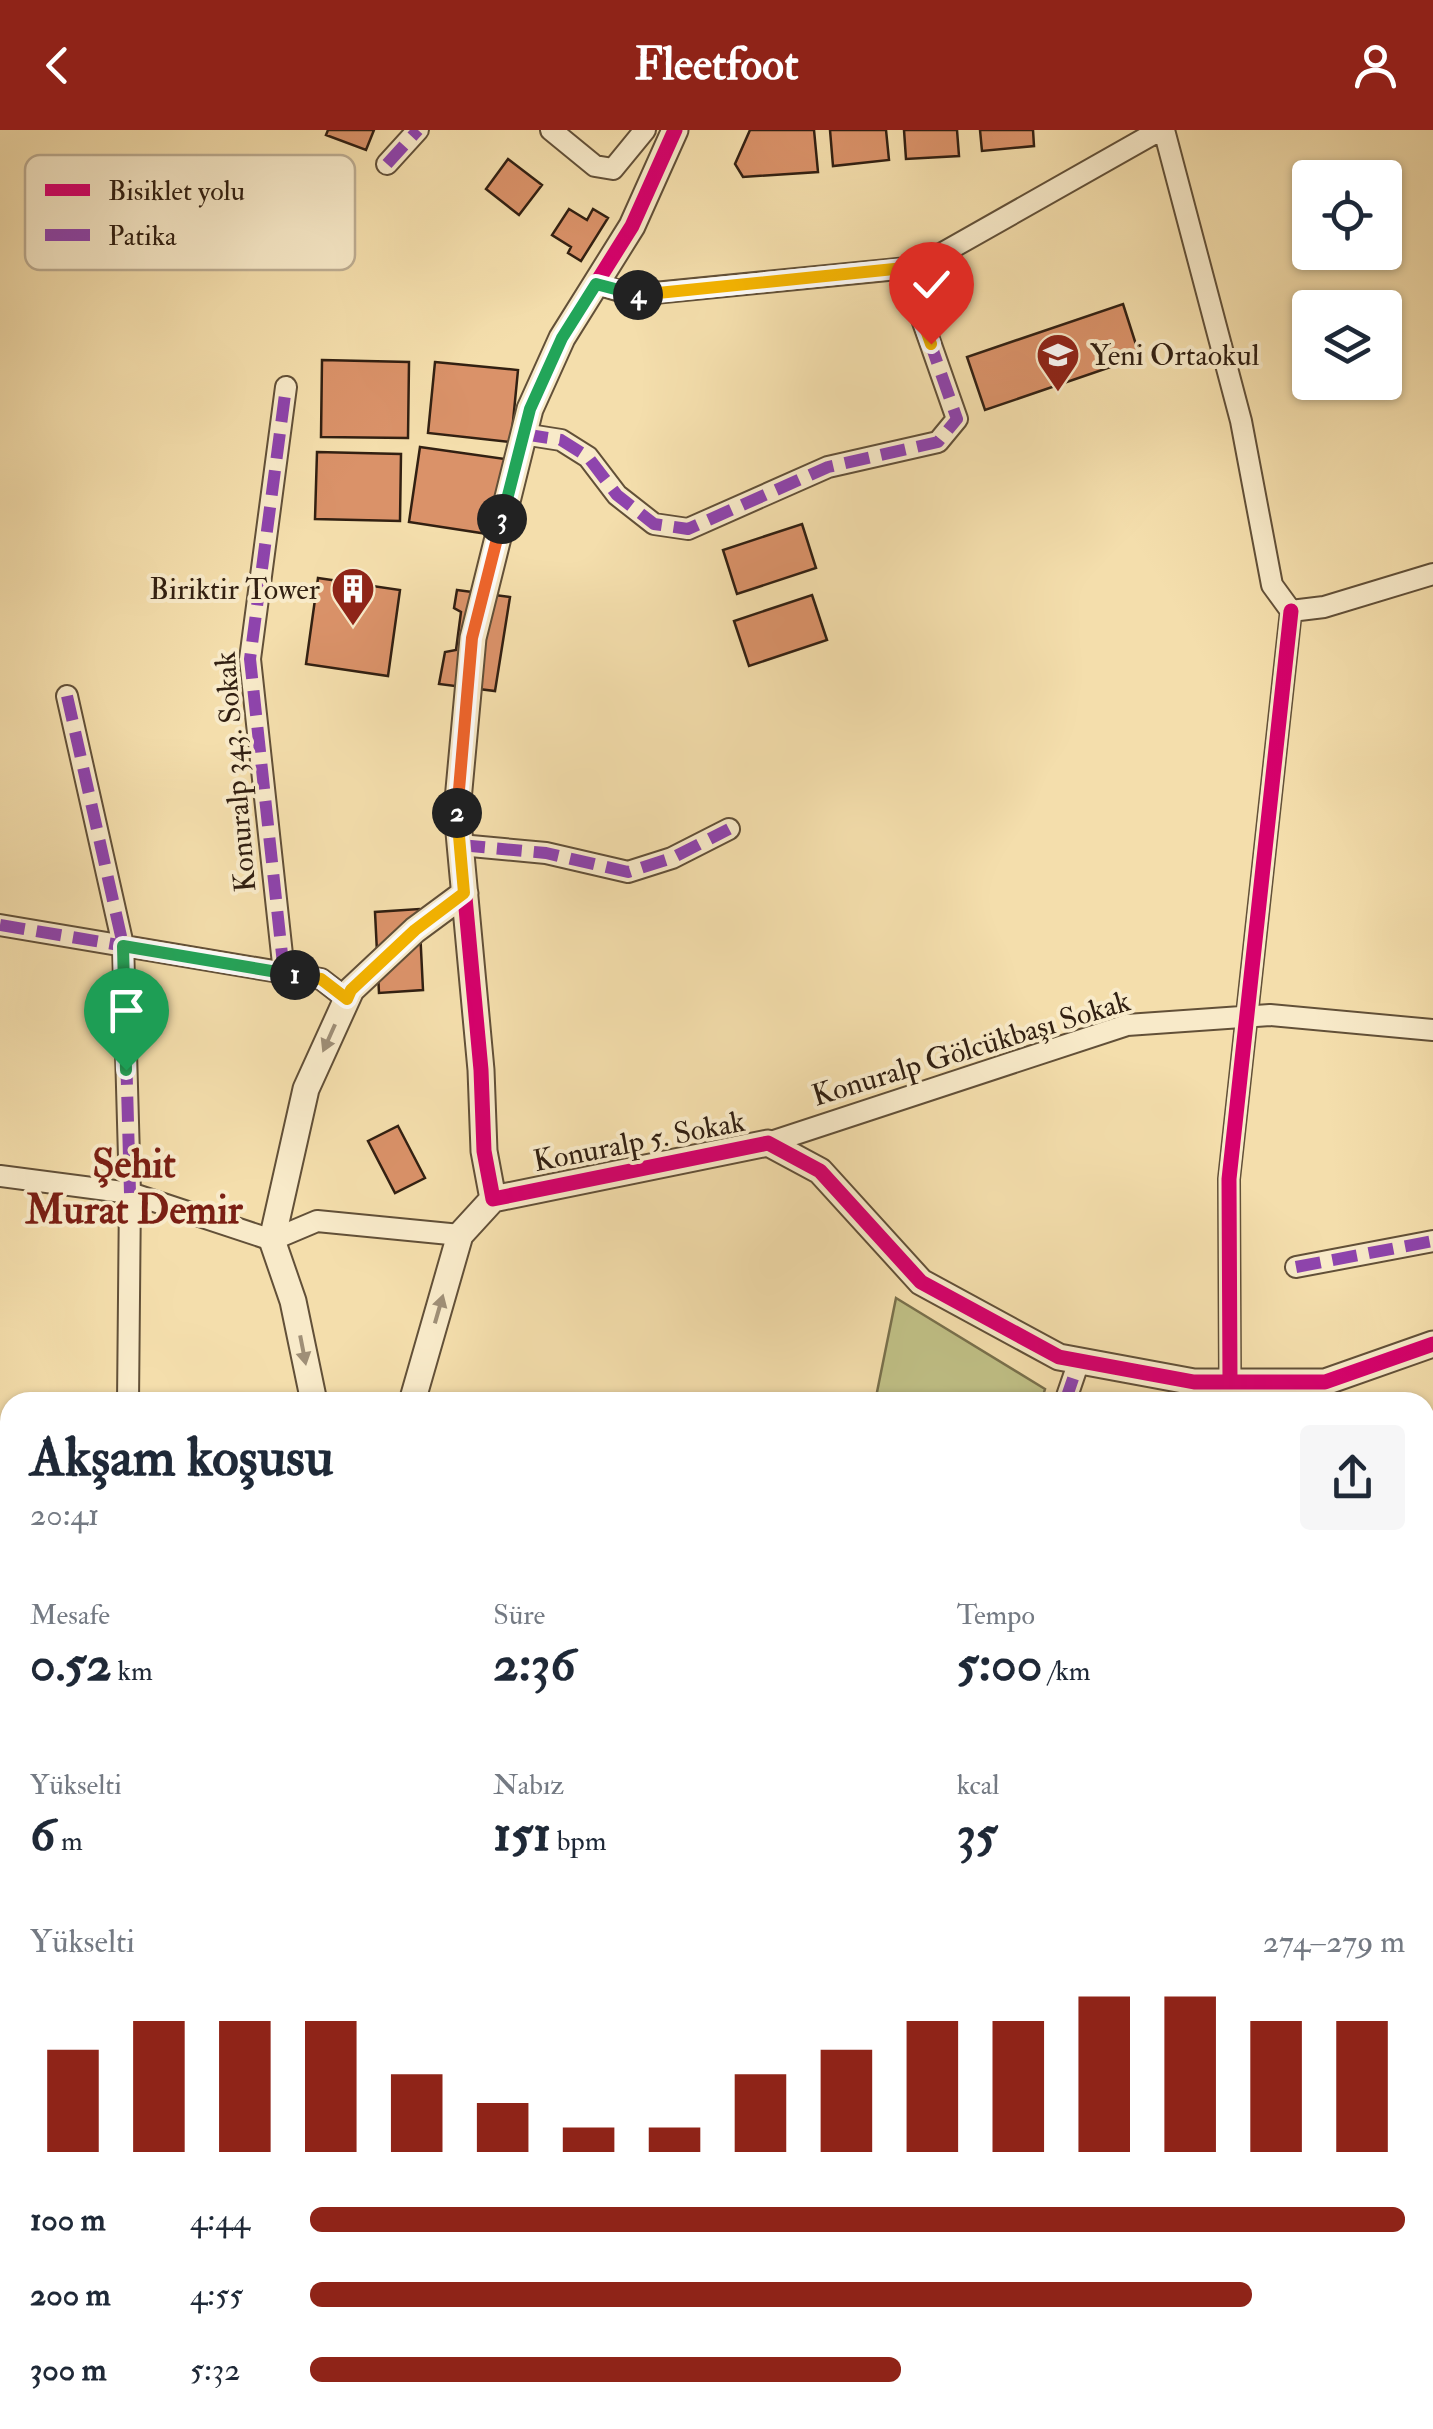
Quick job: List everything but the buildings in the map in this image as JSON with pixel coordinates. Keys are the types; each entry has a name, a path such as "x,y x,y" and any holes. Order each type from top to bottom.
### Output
{"street":[{"path":"387,164 418,130"},
{"path":"550,130 595,166 613,169 646,130"},
{"path":"415,1392 460,1235 493,1199 484,1151 481,1070 457,811 472,638 530,409 562,338 632,226 675,130"},
{"path":"596,284 634,295 918,267 1162,130 1241,421 1272,585 1291,611 1229,1179 1230,1382"},
{"path":"524,434 562,440 588,457 617,495 654,524 688,528 828,467 938,442 958,419 904,268"},
{"name":"Konuralp 343. Sokak","path":"284,973 250,659 286,388"},
{"path":"1291,611 1324,607 1433,574"},
{"path":"67,696 123,946 130,1194 128,1392"},
{"path":"460,845 546,853 628,872 672,858 730,830"},
{"path":"312,1392 293,1301 272,1240 306,1090 351,990 415,930 464,893"},
{"path":"0,925 321,979 347,999"},
{"name":"Konuralp Gölcükbaşı Sokak","path":"768,1143 1127,1025 1270,1016 1433,1030"},
{"name":"Konuralp 5. Sokak","path":"493,1199 768,1143 820,1171 921,1282 1058,1357 1194,1382 1325,1382 1433,1344"},
{"path":"0,1176 130,1194 272,1240 316,1221 460,1235"},
{"path":"1296,1267 1433,1241"},
{"path":"1068,1392 1079,1361"}],"green space":[{"path":"896,1298 1045,1389 1044,1392 877,1392"}],"marked path":[{"path":"387,164 418,130"},
{"path":"523,434 561,440 588,457 617,495 654,524 688,529 828,467 938,442 957,419 904,268"},
{"path":"284,973 250,659 286,387"},
{"path":"67,696 123,945 130,1193"},
{"path":"460,845 546,853 628,872 672,858 729,829"},
{"path":"0,925 321,979 347,999"},
{"path":"1296,1267 1433,1241"},
{"path":"1068,1392 1079,1361"}],"cycle path":[{"path":"675,130 632,226 562,338 530,409 473,638 457,811 481,1070 484,1151 493,1199 768,1143 820,1171 921,1282 1059,1357 1194,1382 1325,1382 1433,1344"},
{"path":"1230,1382 1229,1179 1291,611"}],"place":[{"name":"Yeni Ortaokul","path":"1058,393"},
{"name":"Biriktir Tower","path":"353,627"}],"district":[{"name":"Şehit Murat Demir","path":"134,1186"}],"route":[{"path":"126,1070 123,946 321,979 347,999 351,990 415,930 464,893 457,811 472,638 530,409 562,338 596,284 634,295 904,268 931,344"}]}
